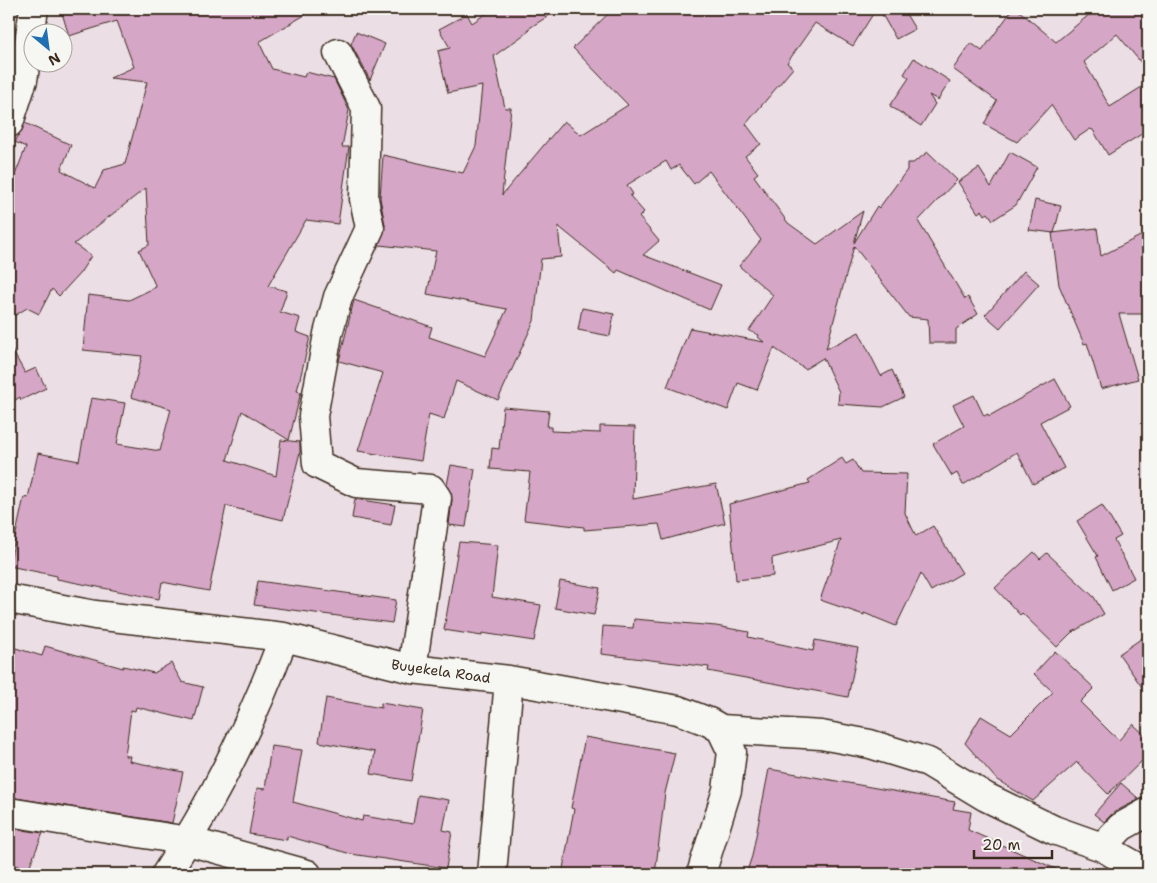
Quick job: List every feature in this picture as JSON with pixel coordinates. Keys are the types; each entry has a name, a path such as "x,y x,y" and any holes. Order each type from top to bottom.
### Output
{"street":[{"path":"9,123 23,80 34,9"},
{"path":"338,53 366,108 364,199 370,228 338,297 328,334 313,416 316,464 356,483 431,489 437,498 412,669"},
{"name":"Buyekela Road","path":"9,599 95,615 284,637 412,669 509,680 678,710 709,722 721,729"},
{"path":"166,874 188,841 261,697 284,637"},
{"path":"492,874 509,680"},
{"path":"701,874 727,790 730,769 732,752 721,729 821,735 870,744 928,762 994,801 1054,830 1102,847 1148,873"},
{"path":"9,812 188,841 307,874"},
{"path":"1102,847 1121,827 1148,812"}],"building":[{"path":"77,9 315,9 259,42 272,69 304,77 306,72 334,79 349,110 342,147 349,147 338,224 306,220 268,286 287,291 280,312 300,318 296,332 310,337 297,391 301,392 289,440 242,411 227,460 276,476 281,440 300,442 300,452 283,520 226,506 209,591 162,582 159,599 57,579 57,576 9,566 24,497 28,498 38,453 79,461 91,398 125,403 117,444 160,451 171,409 131,397 142,356 83,350 88,295 129,300 156,287 139,250 149,245 146,188 74,244 91,256 80,273 59,296 52,289 39,314 27,308 9,319 9,190 26,147 15,142 25,123 71,145 61,170 95,188 104,170 125,164 147,82 110,78 134,67 117,21 72,35 72,22 65,22 62,13"},
{"path":"493,9 559,9 528,29 529,31 494,56 505,108 511,108 502,195 564,121 581,135 628,105 573,48 613,9 876,9 853,46 815,23 787,63 793,68 746,124 761,144 745,156 758,173 754,176 788,223 817,244 863,211 854,243 877,206 879,208 907,170 907,163 913,163 928,152 957,180 918,221 965,299 968,297 978,314 956,329 956,343 929,343 928,319 909,317 854,246 826,349 859,332 881,376 892,370 904,397 883,407 838,404 839,392 823,358 805,369 774,348 757,390 738,383 728,410 667,387 690,328 764,342 758,337 759,335 749,331 773,295 739,266 761,240 709,171 694,184 679,165 671,170 666,161 627,185 633,194 630,196 644,212 639,217 659,241 643,255 721,285 710,310 618,270 616,273 558,226 561,257 541,259 534,321 498,400 456,381 444,419 429,414 421,461 358,451 383,373 339,361 354,300 432,327 429,337 485,356 507,309 427,294 436,251 379,245 385,225 380,198 383,155 463,173 476,146 482,86 448,93 438,51 450,48 439,29 467,14 472,23"},
{"path":"879,9 903,9 915,29 896,39"},
{"path":"1013,9 1017,9 1056,42 1096,9 1148,9 1148,71 1117,34 1084,62 1110,107 1148,83 1148,130 1108,155 1093,130 1090,129 1074,140 1051,105 1017,142 984,124 997,101 953,69 971,43 982,51"},
{"path":"356,32 385,44 370,80 351,44"},
{"path":"914,58 950,81 938,100 929,95 935,104 921,126 890,106 909,78 904,74"},
{"path":"1010,152 1037,167 1016,205 993,220 988,213 985,215 982,210 978,213 958,182 979,168 991,187"},
{"path":"1035,200 1061,206 1054,233 1029,230"},
{"path":"1097,228 1101,256 1148,232 1148,314 1119,314 1138,379 1101,389 1087,343 1084,344 1059,285 1052,233"},
{"path":"1024,271 1039,284 1000,328 985,315"},
{"path":"582,308 614,314 610,336 578,330"},
{"path":"9,345 25,373 36,368 46,388 21,400 20,397 9,404"},
{"path":"1055,379 1070,406 1040,422 1064,468 1033,484 1017,452 963,485 957,473 952,476 933,444 964,426 953,405 974,395 984,416 988,414 989,416"},
{"path":"503,407 549,411 547,427 551,427 551,431 600,433 600,426 635,427 633,499 716,484 725,523 663,540 659,524 584,530 584,527 524,520 530,472 490,469 492,448 499,449"},
{"path":"842,458 846,464 853,460 861,473 907,474 905,513 916,536 933,526 962,573 931,591 921,574 896,626 864,613 864,615 820,600 841,540 772,558 773,576 736,580 729,504 810,483 808,480"},
{"path":"451,465 475,469 466,527 449,525 452,500 447,485"},
{"path":"355,499 395,505 391,525 352,518"},
{"path":"1102,505 1121,536 1114,540 1134,578 1112,590 1096,557 1098,556 1077,521"},
{"path":"459,542 498,545 492,597 541,605 534,641 482,633 482,636 444,630"},
{"path":"1034,552 1040,559 1047,553 1094,597 1104,614 1071,633 1057,647 1022,613 1020,615 995,588"},
{"path":"258,581 396,600 392,623 254,605"},
{"path":"560,581 600,588 594,615 555,608"},
{"path":"634,619 716,626 749,632 748,637 813,651 815,640 858,648 848,697 708,671 709,667 601,654 603,626 633,628"},
{"path":"1148,634 1148,696 1119,654"},
{"path":"9,646 42,656 45,646 123,668 123,666 154,673 171,663 182,682 203,687 194,721 136,707 135,711 131,710 125,756 130,756 129,761 183,772 172,823 9,797"},
{"path":"1055,651 1094,688 1080,702 1111,733 1119,740 1133,724 1148,738 1148,755 1108,794 1077,762 1033,801 997,780 965,743 981,716 1011,734 1053,692 1034,674"},
{"path":"326,698 381,708 381,703 423,710 411,781 371,774 375,752 319,742"},
{"path":"585,737 675,753 665,793 655,874 562,874 574,809 571,808"},
{"path":"271,746 302,750 293,802 362,821 363,816 413,824 418,795 449,800 443,830 452,832 446,868 351,854 287,836 287,840 249,834 257,788 265,789"},
{"path":"769,769 955,802 953,809 971,812 968,830 1067,874 746,874 752,856"},
{"path":"1121,783 1139,799 1113,813 1104,822 1094,814"},
{"path":"9,828 43,833 28,870 9,862"}]}
